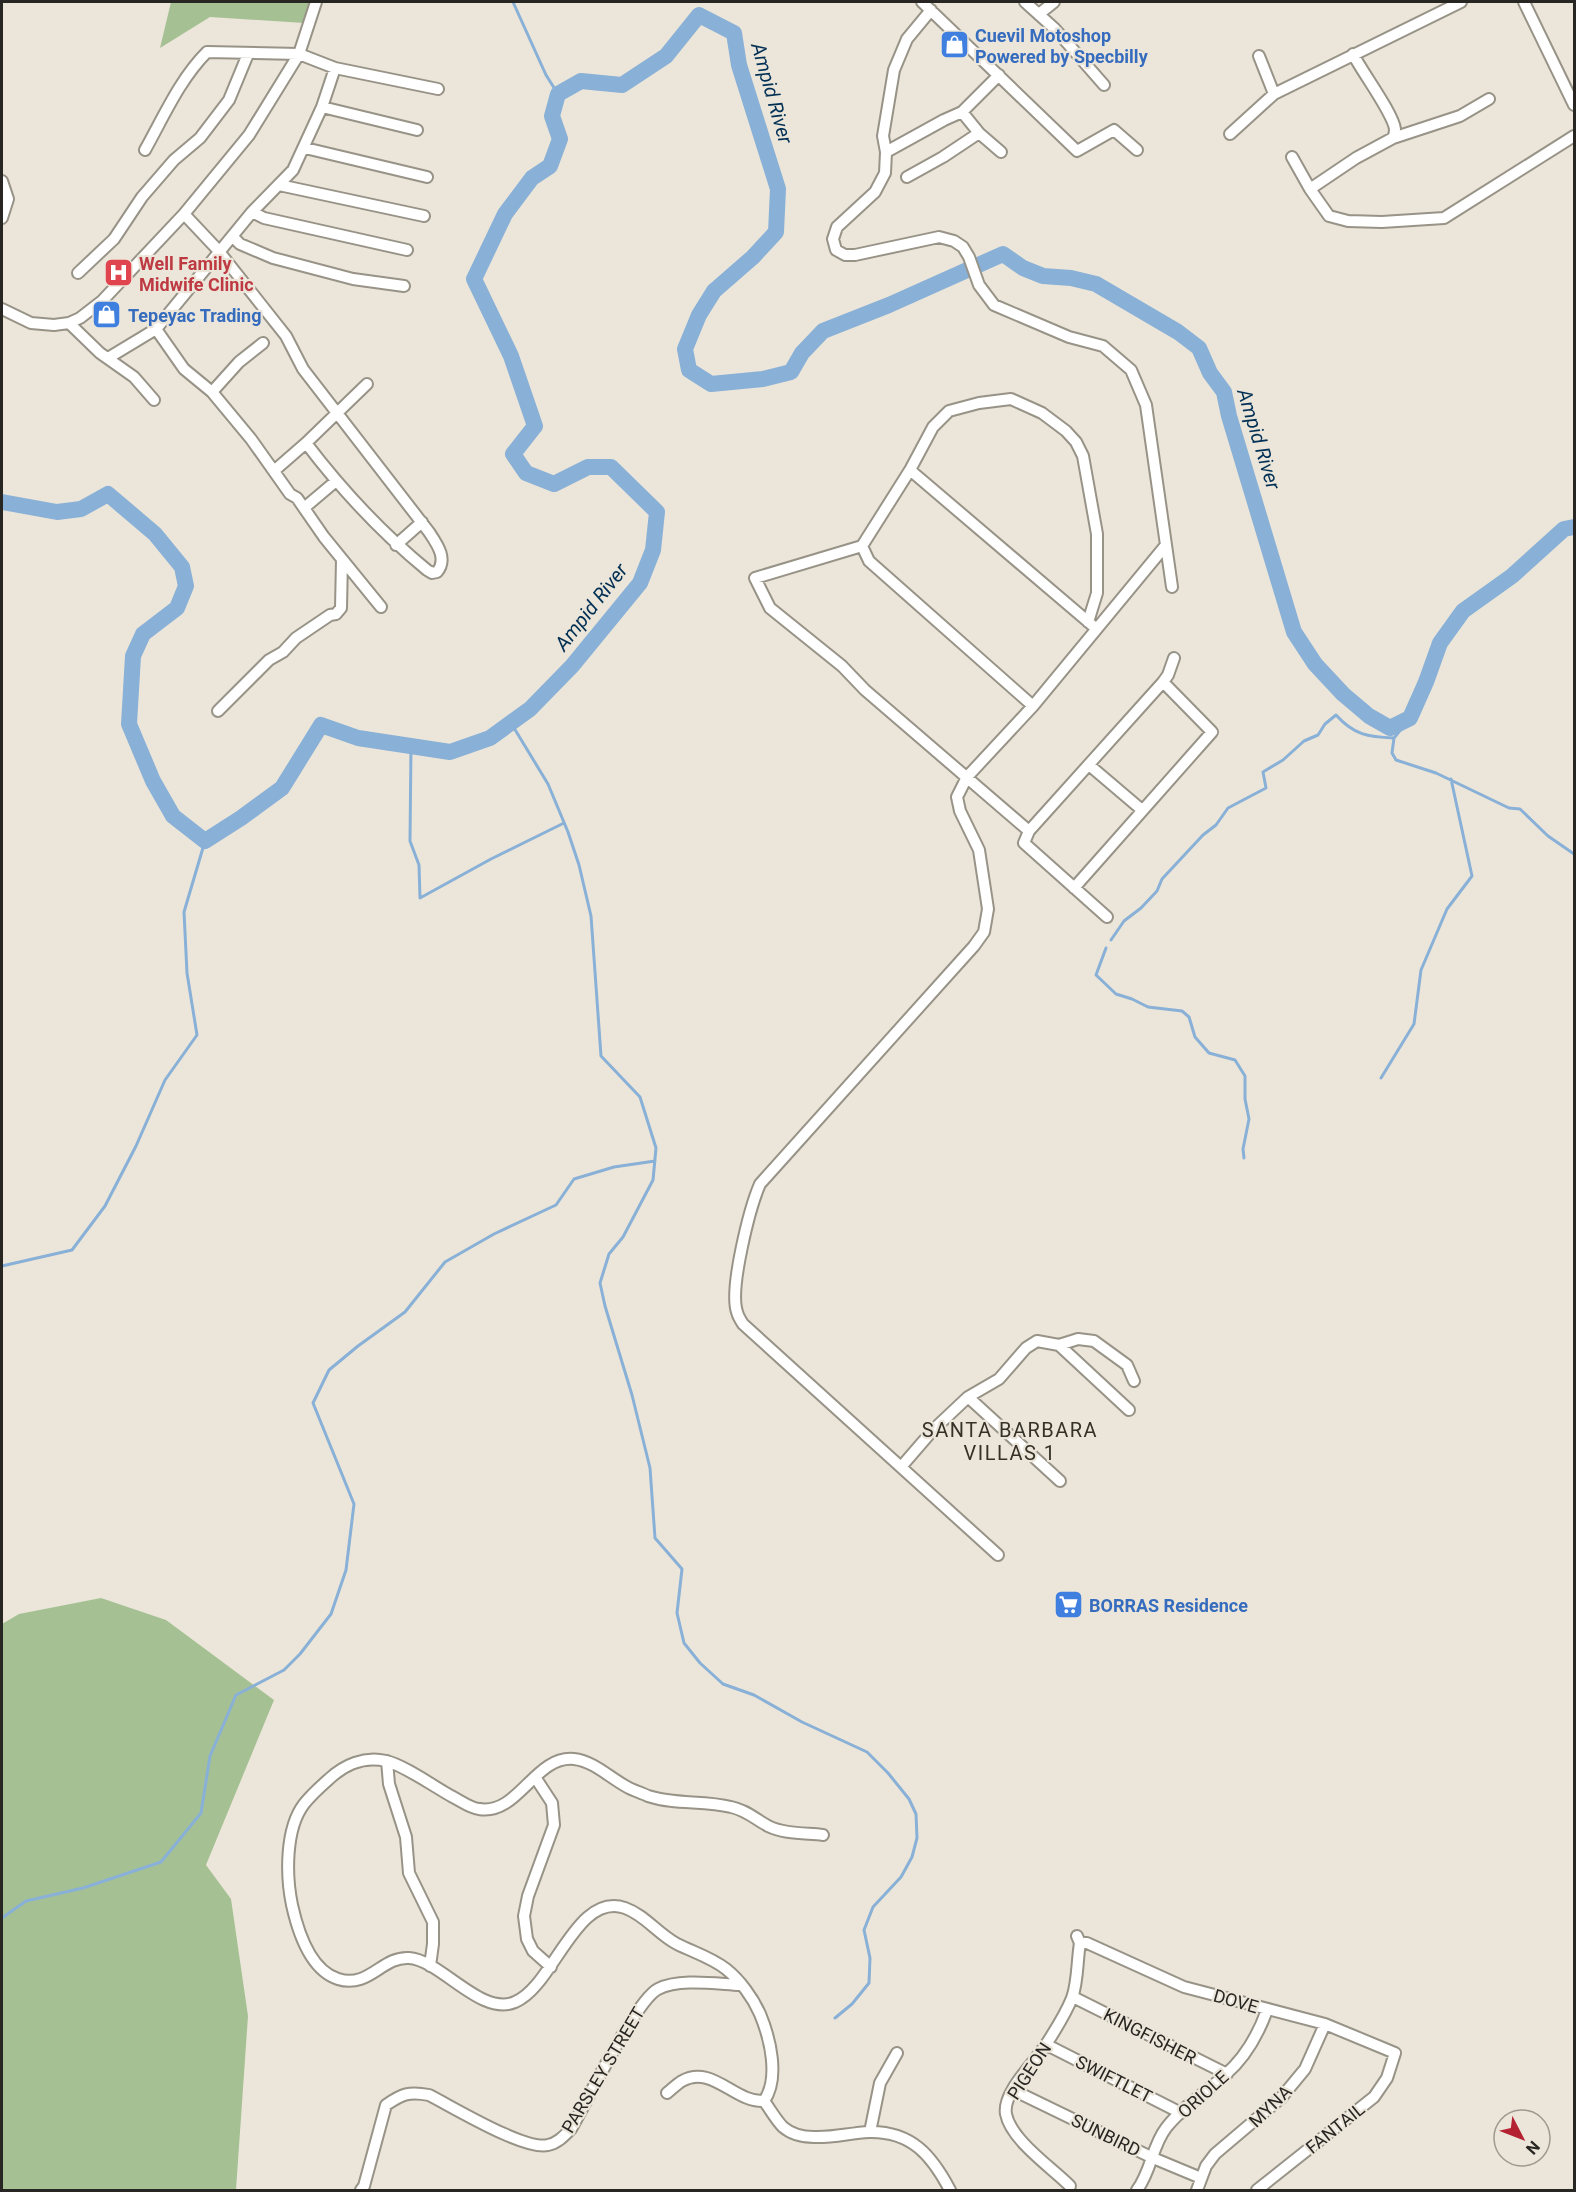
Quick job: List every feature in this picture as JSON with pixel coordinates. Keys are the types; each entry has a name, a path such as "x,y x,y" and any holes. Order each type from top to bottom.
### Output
{"street":[{"path":"2,309 42,325 69,323 91,311 102,301 184,214 249,135 299,54 316,2"},
{"path":"922,2 1077,151 1114,130 1137,150"},
{"path":"1025,2 1055,29 1104,86"},
{"path":"1039,14 1054,2"},
{"path":"1230,134 1274,94 1461,2"},
{"path":"1524,2 1575,105"},
{"path":"931,10 907,39 894,70 883,136 886,152 885,173 875,192 837,227 833,239 836,250 845,255 855,255 939,237 954,241 963,247 979,285 994,305 1069,337 1103,346 1131,370 1146,405 1172,587"},
{"path":"146,150 181,85 207,52 299,54 334,68 438,89"},
{"path":"78,273 114,239 142,196 174,159 200,138 229,100 248,54"},
{"path":"1353,54 1392,120 1396,130 1393,138"},
{"path":"1259,56 1274,94"},
{"path":"108,358 156,329 220,254 252,212 293,170 305,148 310,129 322,108 334,68"},
{"path":"886,152 962,112 999,75"},
{"path":"1310,189 1356,158 1393,138 1460,116 1489,99"},
{"path":"322,108 417,130"},
{"path":"962,112 979,133 1001,152"},
{"path":"907,177 979,133"},
{"path":"1292,157 1329,216 1348,221 1382,222 1444,218 1575,136"},
{"path":"305,148 427,177"},
{"path":"2,182 5,200 2,218"},
{"path":"279,185 424,216"},
{"path":"252,212 264,218 407,250"},
{"path":"184,214 220,254 286,336 303,369 422,522 440,549 442,564 436,572 432,573 427,570 396,545 336,481 306,443"},
{"path":"233,237 240,244 273,258 353,279 404,286"},
{"path":"69,323 108,358 134,377 154,400"},
{"path":"156,329 183,369 212,392 275,470 290,494 297,498 342,559 381,606"},
{"path":"212,392 239,362 263,343"},
{"path":"275,470 367,384"},
{"path":"1029,831 865,690 842,666 770,608 755,578 862,546 910,470 933,427 941,419 950,411 979,403 1011,399 1042,412 1066,431 1076,442 1083,456 1097,534 1097,593 1088,621"},
{"path":"910,470 1098,629"},
{"path":"304,508 336,481"},
{"path":"396,545 422,522"},
{"path":"998,1555 744,1324 736,1311 735,1285 754,1198 760,1184 861,1074 984,932 988,909 979,850 960,811 957,797 968,777 1033,706 1166,545"},
{"path":"862,546 869,561 1033,706"},
{"path":"218,711 269,660 284,652 297,638 330,615 336,614 341,608 342,559"},
{"path":"1107,916 1024,843 1029,831 1163,682 1174,658"},
{"path":"1074,888 1212,732 1163,682"},
{"path":"1089,765 1142,810"},
{"path":"901,1467 933,1430 968,1397 999,1379 1026,1347 1037,1341 1059,1345 1078,1339 1094,1341 1127,1365 1134,1381"},
{"path":"1059,1345 1129,1410"},
{"path":"968,1397 1060,1481"},
{"path":"764,2101 770,2093 772,2084 768,2038 760,2014 749,1994 727,1970 671,1941 636,1912 621,1906 593,1912 581,1922 551,1967 526,1995 517,2002 503,2006 477,1996 430,1966 410,1958 391,1962 357,1981 341,1980 327,1975 320,1968 310,1954 297,1924 291,1902 290,1840 303,1805 337,1772 352,1763 369,1760 387,1761 480,1810 496,1808 554,1762 570,1758 582,1761 629,1788 656,1798 729,1806 747,1812 776,1829 823,1835"},
{"path":"387,1761 389,1784 406,1837 409,1873 433,1922 430,1966"},
{"path":"535,1777 552,1803 554,1825 528,1896 524,1916 527,1939 533,1951 551,1967"},
{"name":"PIGEON","path":"1070,2186 1014,2132 1006,2114 1006,2103 1047,2044 1073,1997 1079,1940"},
{"name":"DOVE","path":"1079,1940 1184,1987 1324,2024 1395,2053"},
{"name":"PARSLEY STREET","path":"361,2190 386,2105 399,2096 414,2092 429,2095 518,2140 548,2146 560,2140 571,2129 635,2014 652,1993 659,1988 679,1983 740,1985"},
{"name":"KINGFISHER","path":"1073,1997 1227,2074"},
{"name":"ORIOLE","path":"1137,2190 1146,2185 1153,2158 1165,2130 1180,2113 1227,2074 1254,2041 1267,2010"},
{"name":"MYNA","path":"1202,2178 1206,2166 1215,2154 1281,2098 1305,2069 1324,2024"},
{"name":"SWIFTLET","path":"1047,2044 1180,2113"},
{"name":"FANTAIL","path":"1257,2190 1374,2097 1387,2078 1395,2053"},
{"path":"870,2132 880,2083 897,2054"},
{"path":"667,2093 683,2081 695,2076 708,2078 751,2100 764,2101 783,2127 804,2137 824,2138 870,2132 897,2136 918,2147 930,2157 950,2190"},
{"name":"SUNBIRD","path":"1013,2090 1153,2158 1202,2178"},
{"path":"1197,2190 1202,2178"}],"green space":[{"path":"171,2 312,2 304,23 210,17 160,48"},
{"path":"101,1598 166,1620 274,1700 206,1865 231,1899 248,2016 236,2190 2,2190 2,1624 19,1614"}],"waterway":[{"path":"513,2 546,75 558,94"},
{"name":"Ampid River","path":"2,502 57,512 81,509 108,494 155,534 182,567 186,586 177,608 143,634 133,656 129,724 153,781 173,816 205,841 282,788 321,725 358,738 450,752 490,738 530,709 572,666 640,583 653,550 657,512 611,467 588,467 554,484 526,473 513,454 535,426 511,356 474,279 505,214 532,178 550,166 560,139 552,116 558,94 581,81 622,85 666,56 699,15 734,33 739,65 778,189 776,232 753,257 714,291 699,315 685,349 689,370 711,384 763,379 791,372 802,353 823,331 889,305 1003,254 1023,268 1043,276 1071,278 1096,284 1178,332 1199,348 1210,373 1224,392 1229,416 1294,632 1315,664 1343,694 1369,716 1390,728 1410,718 1440,643 1463,611 1512,576 1564,529 1574,527"},
{"path":"1111,940 1124,921 1141,908 1157,891 1162,879 1203,835 1216,825 1228,808 1266,788 1263,772 1283,760 1304,741 1318,735 1325,724 1336,715 1349,727 1362,734 1394,738 1410,718"},
{"path":"511,723 548,784 579,865 591,916 601,1056 640,1097 656,1148 653,1180 623,1237 609,1254 600,1283 650,1468 655,1538 682,1569 677,1613 684,1643 700,1663 723,1684 754,1695 802,1722 867,1752 909,1799 916,1814 917,1838 912,1857 901,1877 873,1907 864,1930 870,1958 869,1983 852,2004 835,2018"},
{"path":"1394,738 1392,753 1396,760 1436,773 1509,808 1520,809 1548,836 1574,854"},
{"path":"411,746 410,841 419,865 420,898 564,823"},
{"path":"1381,1078 1414,1024 1421,970 1447,909 1472,876 1451,779"},
{"path":"2,1266 72,1250 105,1206 136,1146 165,1080 197,1035 187,973 184,912 205,841"},
{"path":"1106,948 1096,975 1116,994 1148,1007 1182,1011 1189,1017 1195,1037 1209,1053 1235,1060 1245,1076 1245,1099 1249,1119 1243,1149 1244,1158"},
{"path":"2,1918 26,1901 83,1888 161,1862 201,1813 210,1756 236,1695 284,1670 300,1654 331,1614 346,1570 354,1504 313,1403 329,1370 405,1312 445,1262 494,1234 556,1205 574,1179 614,1167 655,1161"}],"place":[{"name":"Cuevil Motoshop Powered by Specbilly","path":"954,45"},
{"name":"Well Family Midwife Clinic","path":"118,273"},
{"name":"Tepeyac Trading","path":"107,315"},
{"name":"BORRAS Residence","path":"1068,1605"}],"district":[{"name":"SANTA BARBARA VILLAS 1","path":"1010,1442"}]}
